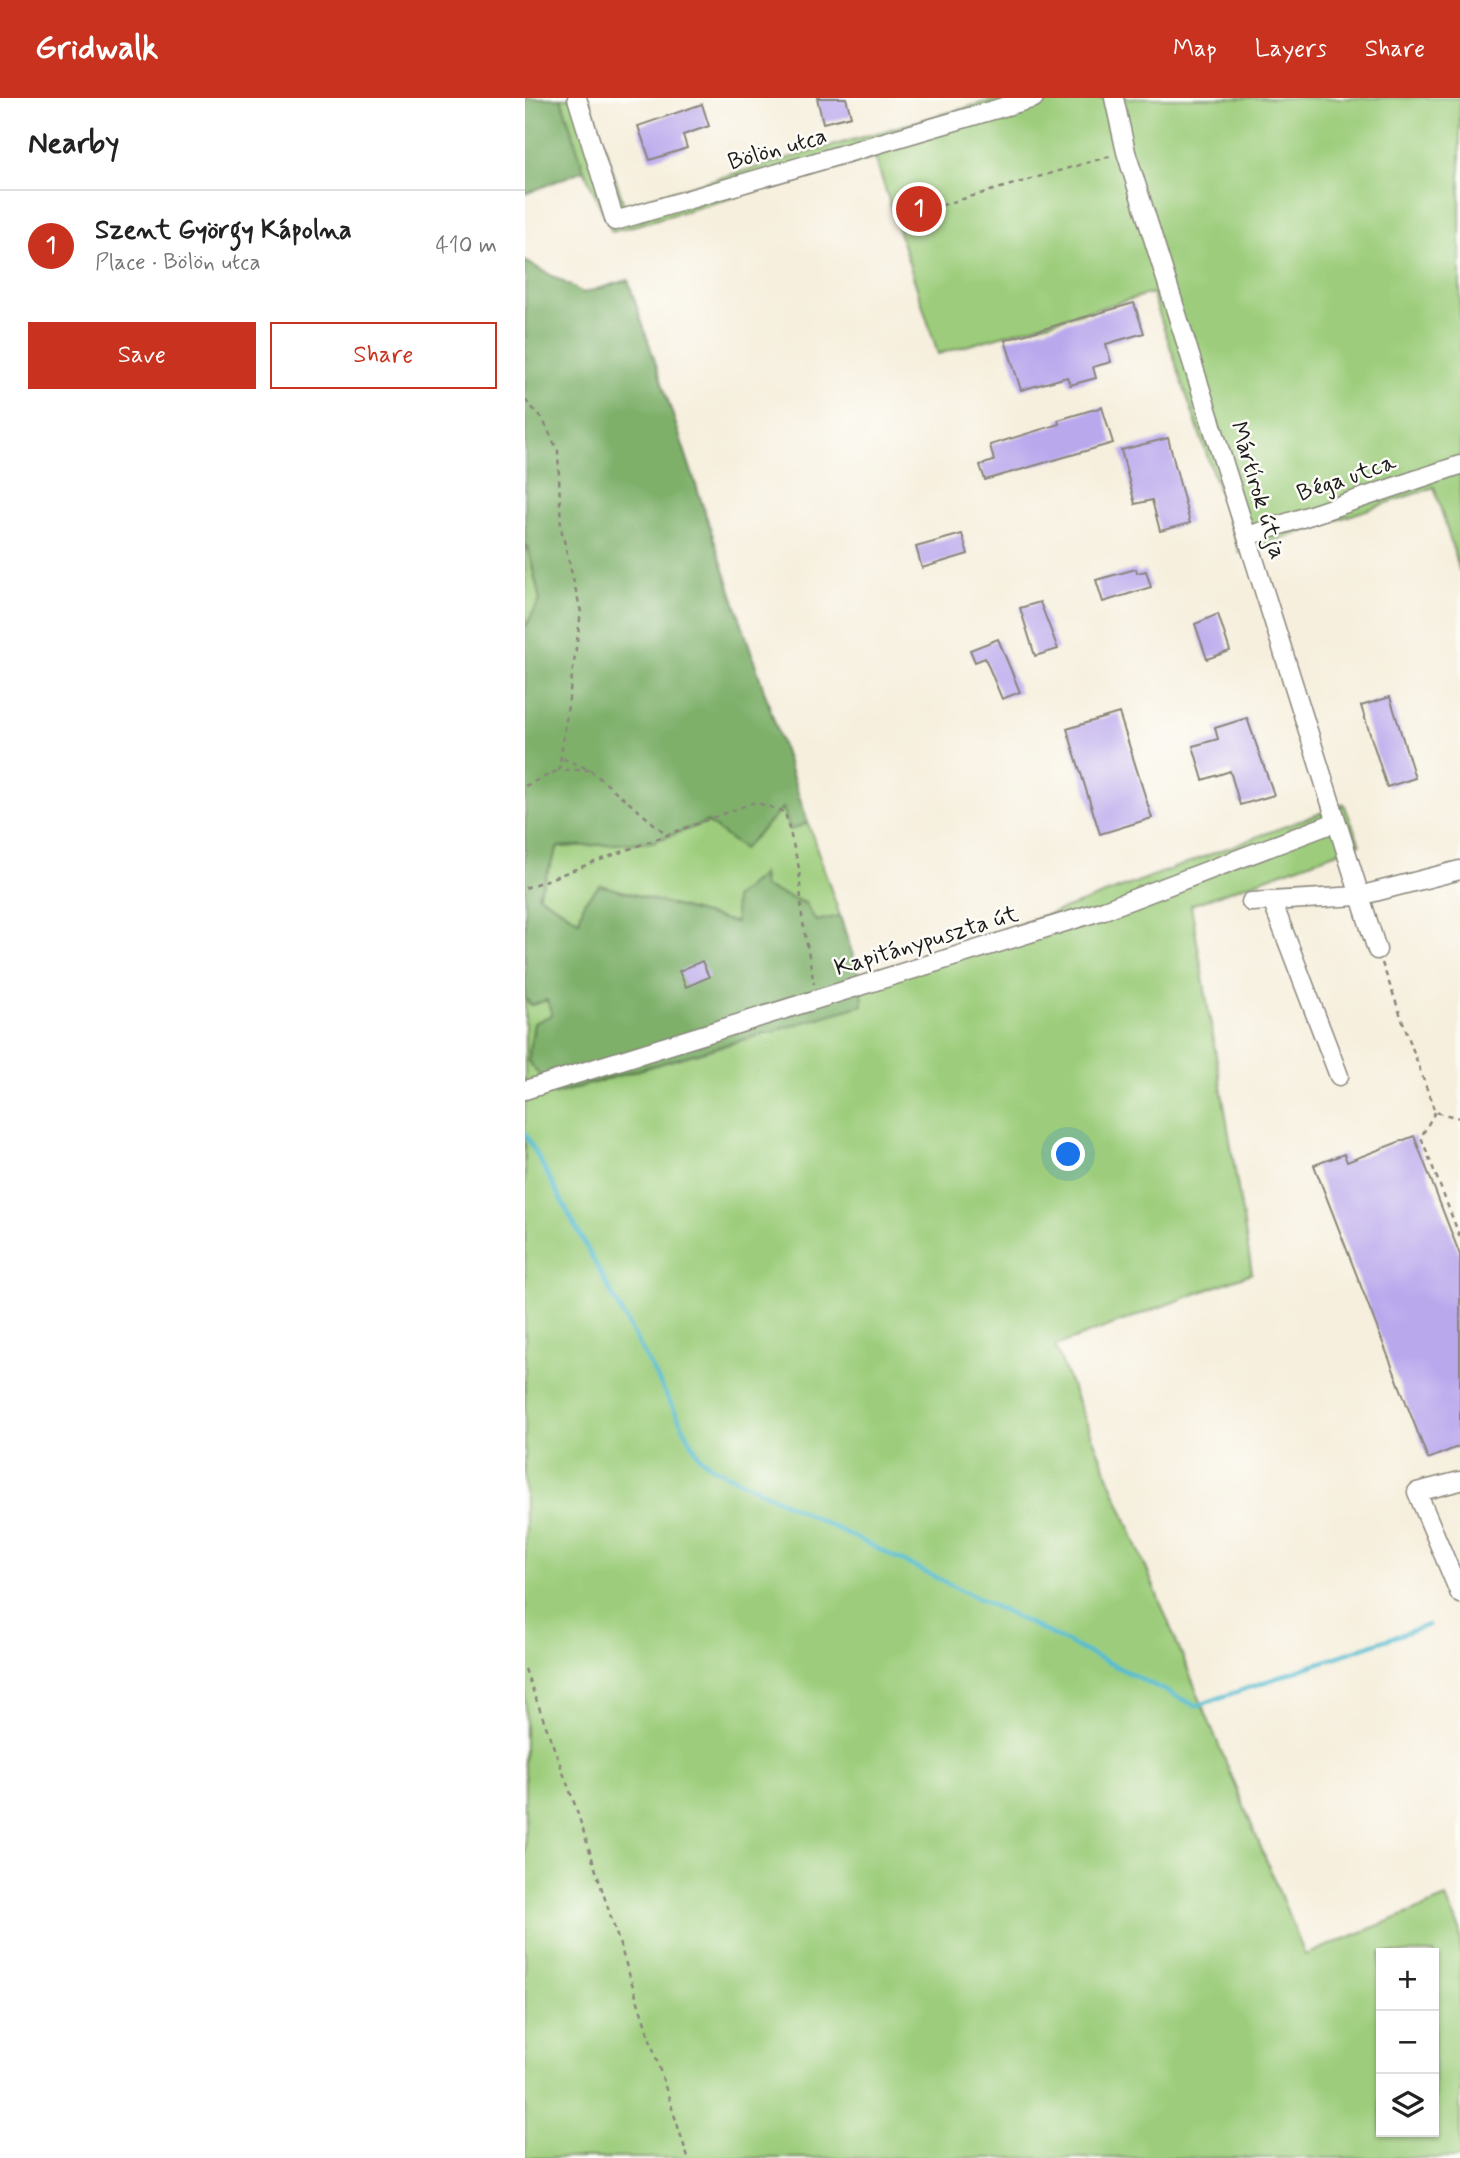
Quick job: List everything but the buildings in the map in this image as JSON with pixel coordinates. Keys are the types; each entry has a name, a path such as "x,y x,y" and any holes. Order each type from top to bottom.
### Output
{"street":[{"name":"Bölön utca","path":"577,98 615,221 1034,98"},
{"name":"Mártírok útja","path":"1114,98 1126,152 1377,950"},
{"name":"Béga utca","path":"1248,536 1460,465"},
{"name":"Kapitánypuszta út","path":"525,1090 1104,910 1336,822"},
{"path":"1251,902 1359,896 1460,870"},
{"path":"1272,901 1339,1076"},
{"path":"1460,1481 1417,1492 1460,1594"}],"path":[{"path":"932,208 1126,152"},
{"path":"525,400 542,418 558,451 561,528 581,612 559,770"},
{"path":"562,758 590,770 667,834"},
{"path":"525,786 559,770 590,770"},
{"path":"525,888 755,802 785,812 799,868 803,917 817,999"},
{"path":"1377,950 1434,1112 1421,1138 1460,1237"},
{"path":"1434,1112 1460,1118"},
{"path":"525,1669 575,1805 688,2158"}],"green space":[{"path":"525,98 561,98 584,170 525,194"},
{"path":"561,98 589,98 624,205 1000,98 1460,98 1460,572 1434,487 1240,553 1152,293 938,354 875,157 612,232 584,170"},
{"path":"525,261 583,293 628,280 808,823 790,830 783,808 743,849 707,822 652,842 558,847 538,895 579,921 584,902 600,885 736,923 734,898 762,875 763,887 805,903 816,921 840,916 861,980 863,1005 555,1094 528,1061 534,1023 552,1015 547,1000 531,1005 525,998 525,628 540,600 528,546 525,545"},
{"path":"525,545 540,600 525,628"},
{"path":"1344,804 1360,844 1191,905 1252,1273 1055,1346 1305,1955 1446,1898 1460,1930 1460,2158 525,2158 525,998 531,1005 547,1000 553,1015 528,1061 556,1094 863,1005 861,980 1089,900"},
{"path":"783,808 790,830 808,823 840,916 816,922 805,903 763,887 762,875 736,923 600,885 580,921 538,895 557,847 652,842 707,822"}],"waterway":[{"path":"525,1133 699,1456 712,1467 1196,1706 1428,1625"}],"place":[{"name":"Szent György Kápolna","path":"919,209"}]}
